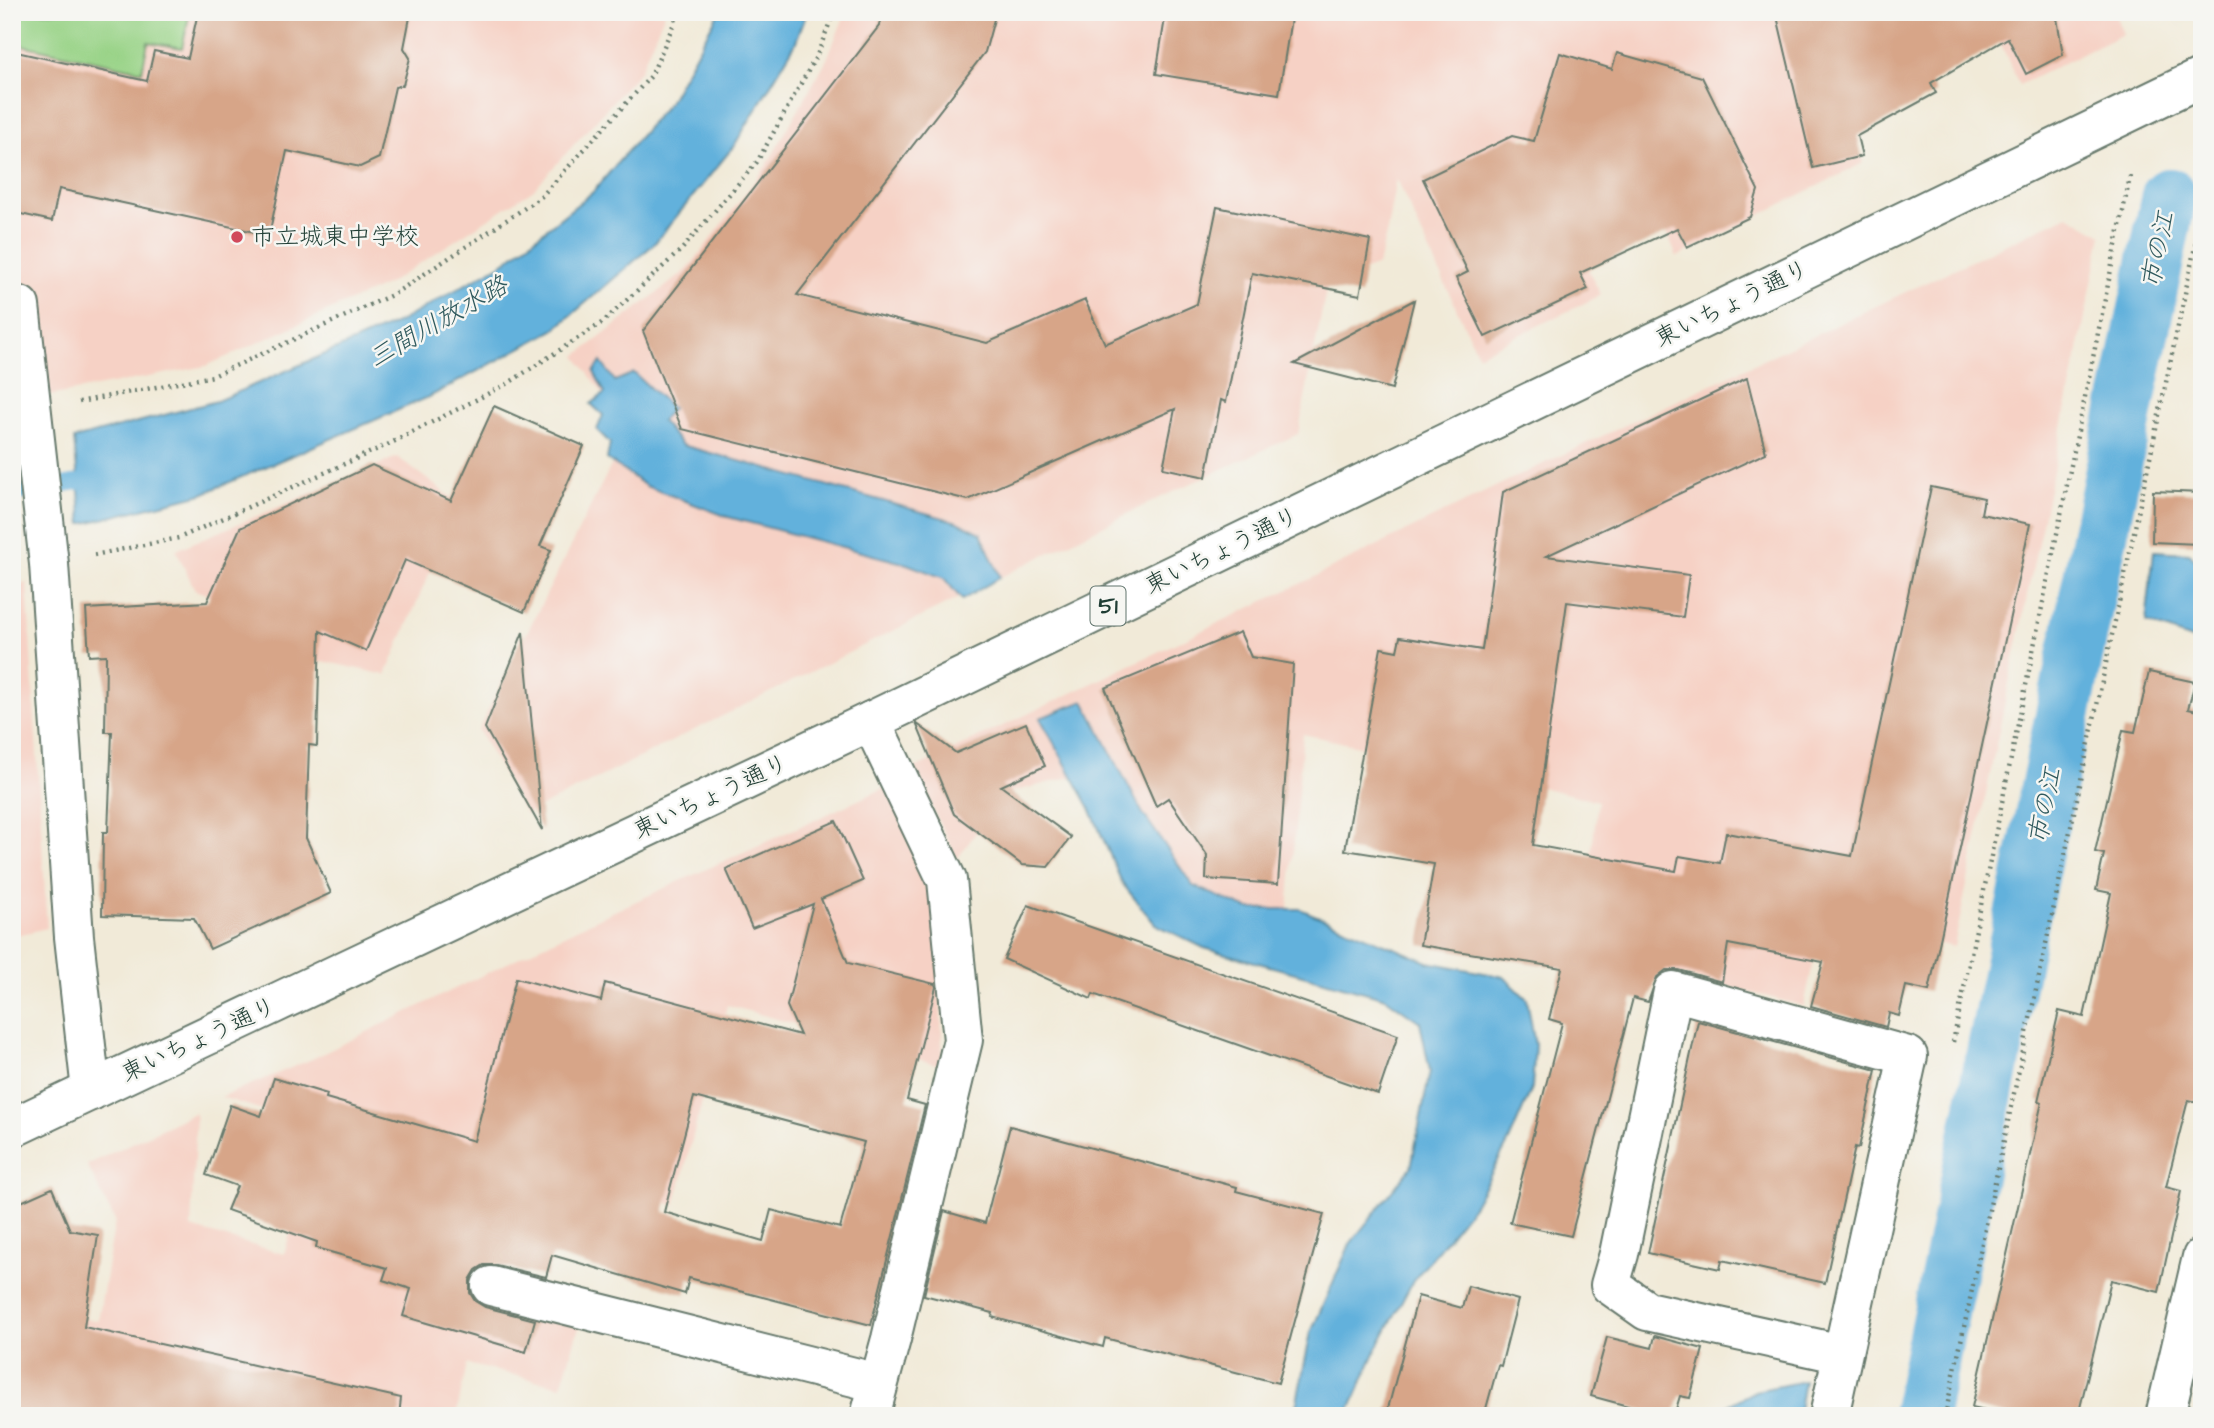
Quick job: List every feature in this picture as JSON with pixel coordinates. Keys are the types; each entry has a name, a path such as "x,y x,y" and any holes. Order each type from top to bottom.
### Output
{"street":[{"name":"東いちょう通り","path":"12,1128 871,721 2202,78"},
{"path":"20,306 49,564 74,937 91,1091"},
{"path":"491,1286 874,1399 963,1040 947,880 871,721"},
{"path":"1829,1416 1908,1056 1673,992 1619,1254 1610,1285 1647,1311 1842,1354"},
{"path":"2165,1416 2202,1257"}],"path":[{"path":"32,411 213,376 394,294 540,198 651,76 679,12"},
{"path":"49,564 179,538 389,444 507,384 603,322 682,248 757,162 817,55 834,12"},
{"path":"1952,1048 2131,172"},
{"path":"1945,1416 2202,214"}],"shaded area":[{"name":"市立城東中学校","path":"12,12 665,12 640,71 534,189 388,284 206,366 12,403"},
{"path":"846,12 1833,12 1863,163 1677,257 1634,157 1521,136 1601,295 1478,355 1396,178 1378,265 1327,285 1298,434 1155,500 526,814 478,730 623,442 616,412 576,356 687,270 767,165 827,59"},
{"path":"1987,12 2114,12 2123,34 2019,85"},
{"path":"2068,215 2102,235 1954,947 1823,916 1804,1006 1666,971 1581,939 1598,801 1303,734 1285,946 1163,905 1079,775 1004,794 957,859 913,769 1304,582 1493,488"},
{"path":"397,457 459,503 386,675 327,662 245,666 244,608 195,590 176,550"},
{"path":"27,583 47,928 17,935 12,933 12,585"},
{"path":"887,787 936,881 943,1066 727,1005 675,1205 520,1164 486,1298 580,1324 561,1386 467,1364 456,1416 12,1416 12,1301 98,1321 115,1221 87,1165 196,1112 191,1228 284,1254 322,1129 221,1097 312,1059 597,919"}],"green space":[{"path":"12,12 190,12 182,48 148,42 142,71 12,43"}],"water":[{"path":"719,12 807,12 795,44 734,146 654,244 554,330 431,396 202,494 82,524 74,439 217,401 399,322 505,262 593,192 669,102"},
{"path":"601,362 615,381 634,373 672,408 661,421 682,445 958,522 981,533 1000,577 962,600 944,578 907,564 728,517 646,486 607,459 610,443 597,430 603,415 591,404 605,393 594,372"},
{"path":"2154,551 2189,553 2202,567 2202,643 2146,622"},
{"path":"1084,701 1142,812 1193,886 1248,909 1300,909 1428,962 1504,977 1527,999 1535,1045 1532,1088 1509,1141 1474,1205 1413,1281 1378,1346 1347,1416 1294,1416 1311,1332 1350,1244 1411,1167 1430,1071 1420,1022 1386,998 1204,948 1155,924 1122,883 1090,808 1040,718"},
{"path":"1804,1381 1798,1416 1708,1416 1755,1391"}],"building":[{"path":"198,12 411,12 404,48 410,58 403,85 395,87 379,158 360,167 287,151 269,235 59,189 52,221 12,212 12,51 147,81 154,51 188,58"},
{"path":"882,12 996,12 985,52 797,295 987,343 1085,300 1105,344 1197,304 1217,207 1370,240 1360,295 1252,273 1226,402 1221,400 1206,477 1163,468 1175,409 968,500 682,429 643,331 879,26"},
{"path":"1166,12 1292,12 1279,94 1156,74"},
{"path":"1776,12 2056,12 2063,55 2026,74 2008,38 1931,83 1936,93 1857,136 1862,156 1813,168"},
{"path":"1560,53 1612,69 1617,53 1702,77 1758,190 1750,217 1687,247 1677,228 1580,273 1588,289 1485,337 1456,278 1468,272 1423,179 1512,136 1534,141"},
{"path":"1414,300 1392,389 1294,364"},
{"path":"1747,378 1766,453 1546,556 1689,575 1683,617 1567,602 1533,845 1676,871 1679,856 1720,863 1726,833 1852,856 1931,487 1984,498 1981,514 2030,524 1929,991 1906,986 1899,1016 1889,1013 1886,1027 1811,1006 1823,962 1728,944 1722,982 1679,970 1666,970 1657,977 1648,1002 1633,998 1571,1236 1510,1223 1562,1023 1549,1019 1562,968 1420,945 1434,864 1345,850 1381,648 1397,651 1400,637 1482,650 1503,492"},
{"path":"494,406 584,446 540,546 551,550 524,612 405,560 366,651 320,631 317,746 309,745 306,838 331,893 210,949 194,918 102,915 103,832 108,832 112,732 105,732 106,655 89,656 86,609 207,602 240,528 372,465 451,501"},
{"path":"2153,491 2202,493 2199,544 2152,542"},
{"path":"523,632 542,830 485,728"},
{"path":"1240,632 1251,657 1293,664 1278,884 1206,879 1207,855 1168,798 1156,806 1105,688"},
{"path":"2149,672 2195,682 2188,709 2202,712 2202,1103 2188,1100 2166,1187 2181,1191 2159,1292 2111,1280 2078,1416 2012,1416 1972,1407 2042,1102 2038,1101 2059,1011 2084,1017 2111,893 2096,890 2104,854 2095,852 2123,730 2135,732"},
{"path":"916,723 956,753 1026,723 1045,766 1001,786 1071,837 1048,867 1022,865 954,814"},
{"path":"836,821 863,881 821,899 848,963 935,984 936,987 907,1100 925,1105 871,1325 689,1278 685,1294 552,1255 546,1277 496,1265 484,1265 476,1270 470,1280 470,1293 475,1301 485,1307 535,1320 526,1352 403,1316 411,1289 383,1280 387,1268 316,1248 317,1242 227,1210 237,1186 206,1175 230,1105 261,1116 274,1078 327,1094 326,1098 474,1141 516,978 601,1001 605,983 800,1035 787,1006 813,904 752,928 726,869","holes":["694,1097 864,1142 840,1228 771,1210 763,1241 664,1212"]},
{"path":"1028,905 1398,1035 1378,1094 1093,994 1091,999 1004,959"},
{"path":"1698,1021 1876,1070 1859,1148 1855,1147 1825,1283 1722,1260 1720,1269 1648,1253"},
{"path":"1010,1126 1237,1187 1236,1191 1324,1214 1278,1383 1105,1338 1103,1347 992,1317 993,1313 924,1295 944,1211 985,1223"},
{"path":"52,1188 70,1230 98,1235 84,1327 401,1398 399,1416 12,1416 12,1206"},
{"path":"1468,1286 1518,1300 1501,1366 1498,1365 1484,1416 1386,1416 1418,1296 1462,1308"},
{"path":"1655,1336 1703,1349 1690,1398 1680,1396 1674,1416 1665,1416 1591,1396 1607,1337 1652,1348"}],"waterway":[{"name":"市の江","path":"1920,1416 2169,196"},
{"name":"三間川放水路","path":"12,494 100,478"}],"place":[{"name":"市立城東中学校","path":"237,237"}]}
